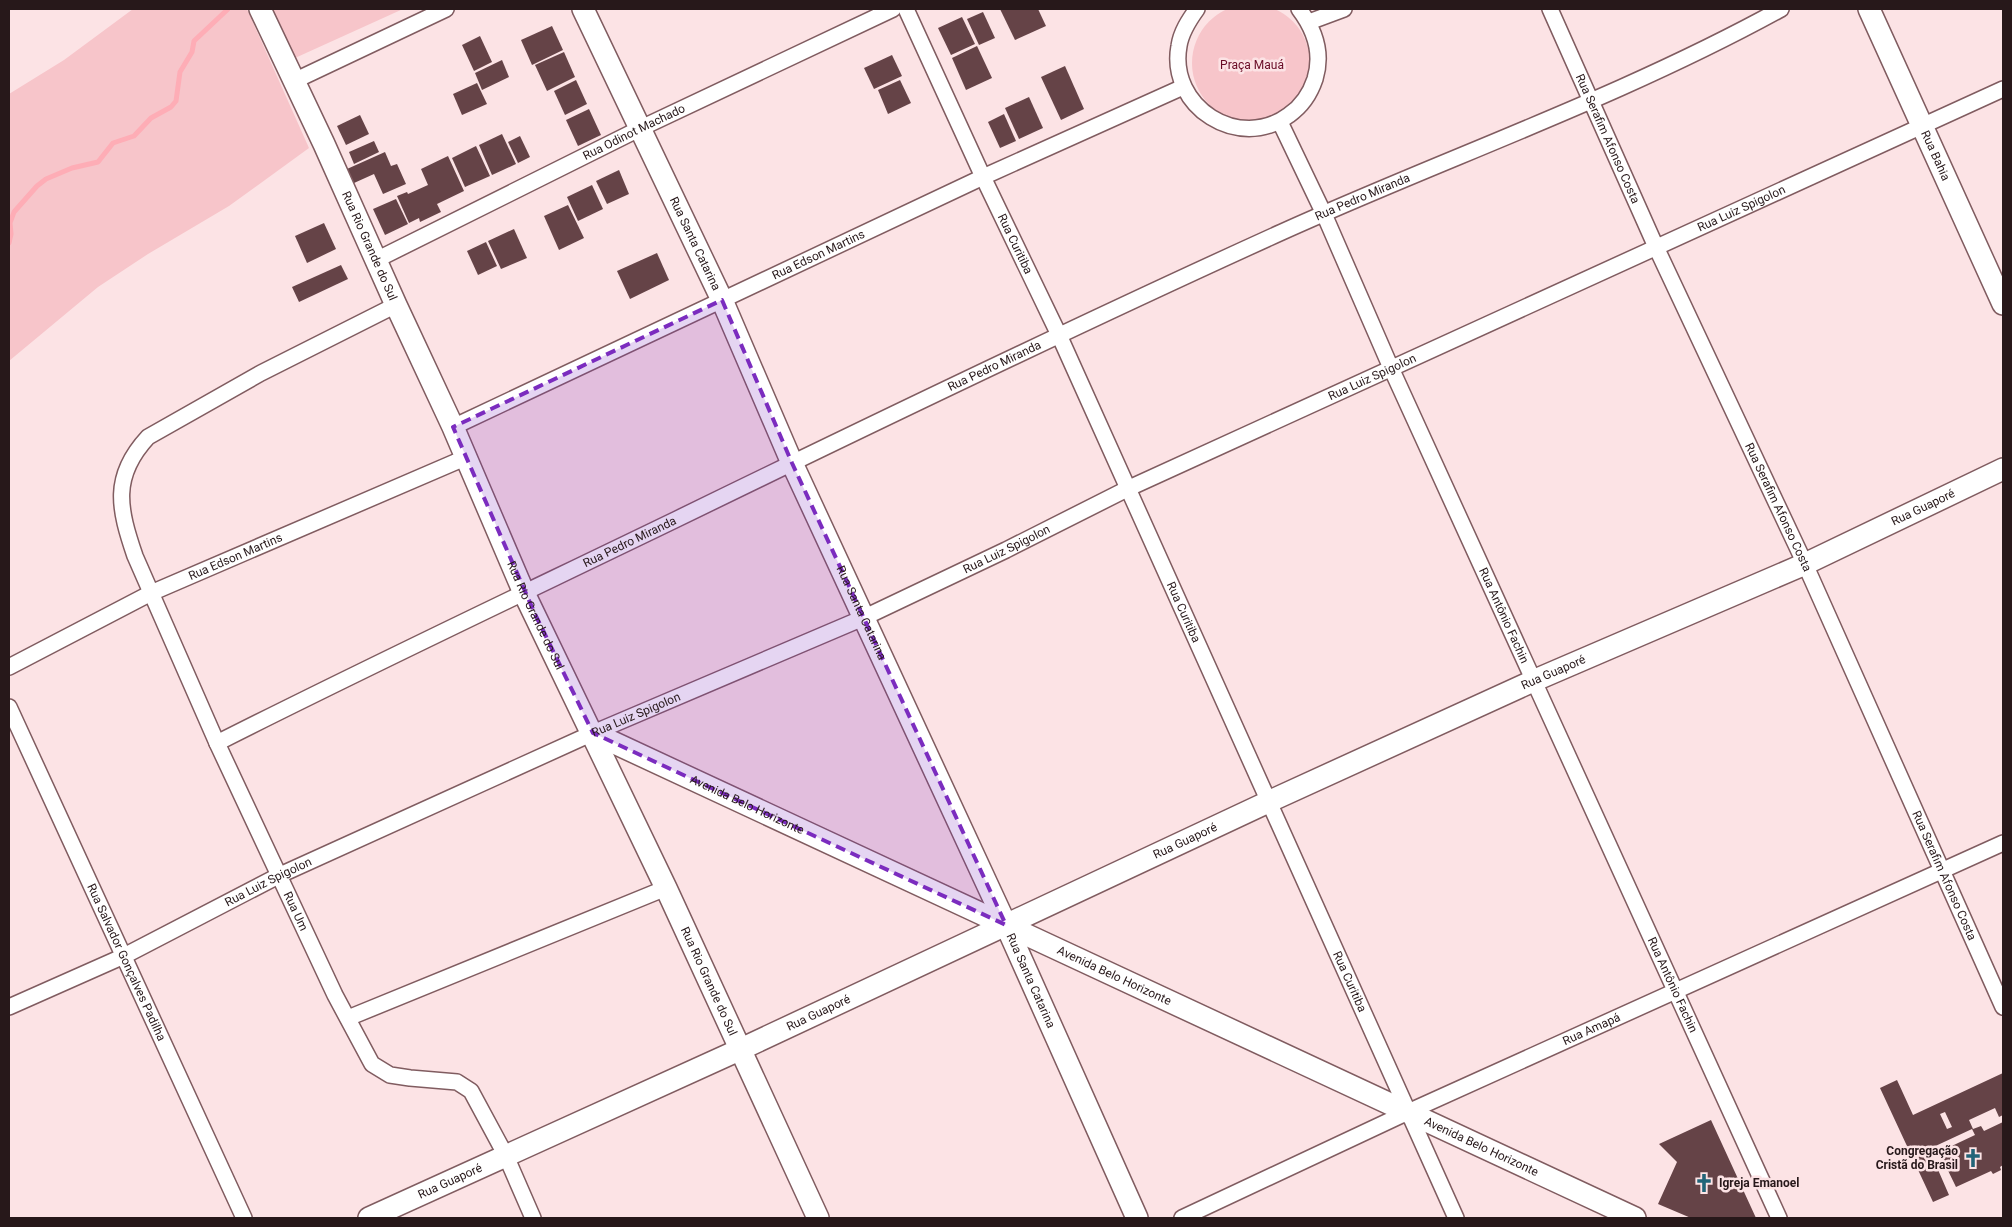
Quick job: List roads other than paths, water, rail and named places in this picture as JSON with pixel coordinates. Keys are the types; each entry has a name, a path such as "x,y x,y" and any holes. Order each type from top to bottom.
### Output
{"street":[{"name":"Rua Rio Grande do Sul","path":"260,9 467,457 524,593 666,888 818,1218"},
{"path":"294,80 446,9"},
{"name":"Rua Santa Catarina","path":"583,9 722,300 792,463 1006,925 1137,1218"},
{"name":"Rua Odinot Machado","path":"376,260 639,129 893,9"},
{"name":"Rua Curitiba","path":"906,9 983,177 1059,335 1456,1218"},
{"path":"1198,9 1186,26 1179,46 1178,66 1184,87 1194,103 1208,116 1224,125 1243,129 1262,128 1280,122 1299,108 1312,89 1319,67 1318,44 1310,22 1299,9"},
{"path":"1310,22 1344,9"},
{"name":"Rua Serafim Afonso Costa","path":"1550,9 1656,247 1805,564 2003,1006"},
{"name":"Rua Pedro Miranda","path":"217,743 363,670 1059,335 1324,214 1590,101 1781,9"},
{"name":"Rua Bahia","path":"1869,9 2003,304"},
{"name":"Rua Edson Martins","path":"453,427 983,177 1184,87"},
{"name":"Rua Luiz Spigolon","path":"9,1007 124,956 280,875 593,733 863,618 1006,550 1127,489 2003,89"},
{"name":"Rua Antônio Fachin","path":"1280,122 1324,214 1391,368 1779,1218"},
{"name":"Rua Um","path":"396,305 260,373 148,437 138,448 125,472 120,495 124,525 217,743 336,994 372,1064 390,1075 457,1082 471,1091 506,1156 533,1218"},
{"name":"Rua Edson Martins","path":"9,667 151,592 467,457"},
{"name":"Rua Guaporé","path":"369,1218 739,1050 1268,802 1534,681 1805,564 2003,469"},
{"name":"Rua Salvador Gonçalves Padilha","path":"9,707 244,1218"},
{"name":"Avenida Belo Horizonte","path":"593,733 1635,1218"},
{"name":"Rua Amapá","path":"1182,1218 1408,1112 2003,842"},
{"path":"348,1018 666,888"}],"waterway":[{"path":"9,243 11,234 10,223 14,212 37,186 46,179 72,168 98,162 113,143 134,136 151,118 171,107 176,101 180,72 192,52 194,41 228,9"}],"place":[{"name":"Congregação Cristã do Brasil","path":"1973,1158"},
{"name":"Igreja Emanoel","path":"1704,1183"}],"park label":[{"name":"Praça Mauá","path":"1252,65"}]}
